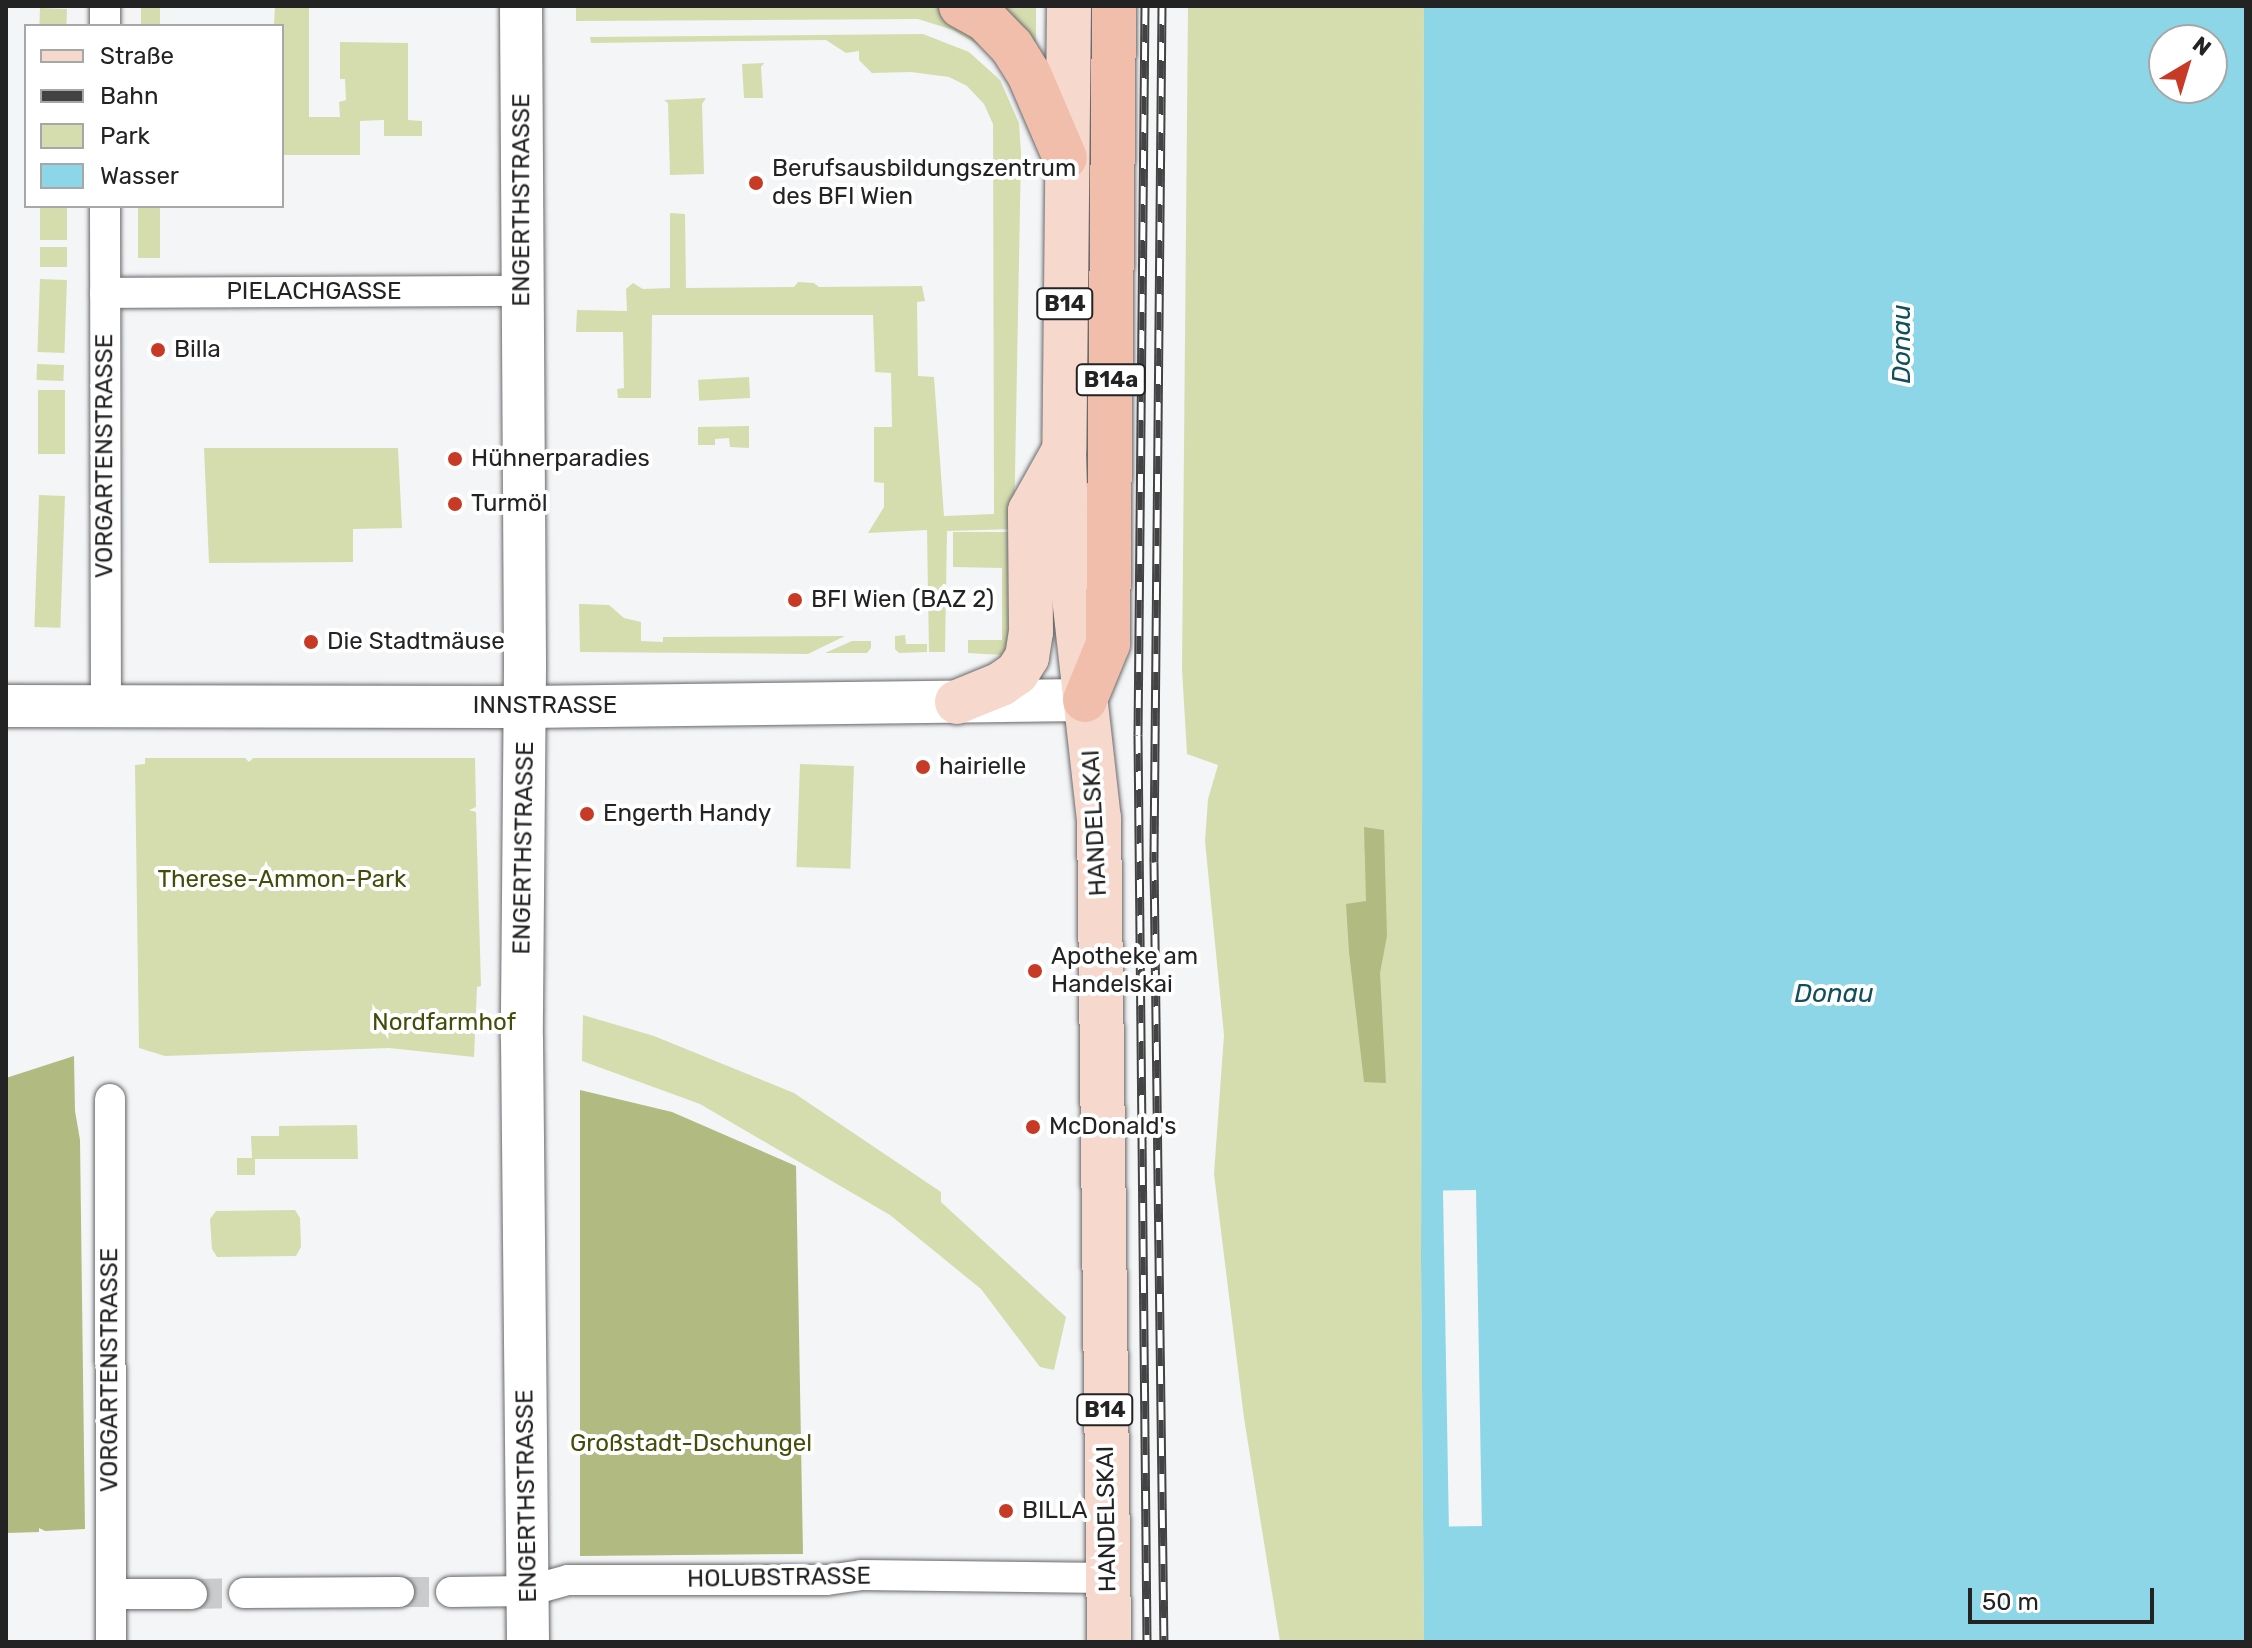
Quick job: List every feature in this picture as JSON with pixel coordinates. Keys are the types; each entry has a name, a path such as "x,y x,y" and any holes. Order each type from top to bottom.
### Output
{"highway":[{"path":"961,6 986,20 1012,47 1029,74 1065,158"},
{"name":"B14a","path":"1085,700 1108,644 1114,6"}],"main road":[{"name":"HANDELSKAI","path":"1069,6 1064,450 1066,526 1099,818 1109,1642"},
{"path":"957,702 1001,684 1017,673 1027,657 1031,632 1030,511 1064,450"}],"street":[{"name":"ENGERTHSTRASSE","path":"521,6 525,707 522,1039 528,1642"},
{"name":"VORGARTENSTRASSE","path":"105,208 106,706"},
{"name":"PIELACHGASSE","path":"105,293 522,291"},
{"name":"INNSTRASSE","path":"6,706 525,707 1085,700"},
{"name":"VORGARTENSTRASSE","path":"110,1099 111,1642"},
{"name":"HOLUBSTRASSE","path":"451,1592 528,1591 568,1580 827,1580 861,1575 1108,1578"},
{"path":"244,1593 399,1592"},
{"path":"111,1594 192,1594"}],"green space":[{"path":"141,6 160,6 160,24 141,24"},
{"path":"275,6 309,6 309,117 340,117 339,102 346,100 345,79 340,79 340,42 408,43 408,120 422,121 422,136 384,136 384,120 360,121 360,155 284,155 284,24 274,24"},
{"path":"576,6 1036,6 1036,42 997,56 953,30 918,19 576,21"},
{"path":"1188,6 1424,6 1421,1259 1424,1642 1280,1642 1244,1418 1214,1174 1224,1035 1205,841 1208,799 1218,765 1187,754 1182,669"},
{"path":"40,8 67,9 66,24 39,24"},
{"path":"923,34 969,52 1000,80 1019,123 1021,153 1014,529 947,531 945,652 929,652 927,530 868,533 884,507 884,483 874,482 874,427 892,427 891,373 875,372 873,315 652,315 651,398 618,398 617,389 624,388 623,332 576,332 577,310 627,311 626,289 633,283 643,289 670,288 670,213 685,214 686,288 794,287 798,282 814,283 819,287 922,286 925,301 917,302 918,376 934,377 944,516 994,514 993,124 984,104 967,86 949,77 911,72 872,73 859,60 859,51 846,53 826,40 591,43 590,37"},
{"path":"764,63 761,67 763,98 744,98 742,64"},
{"path":"706,98 702,104 704,174 670,175 668,103 664,100"},
{"path":"40,208 67,208 67,240 40,240"},
{"path":"138,208 160,208 160,258 138,258"},
{"path":"40,247 67,247 67,267 40,267"},
{"path":"40,279 67,280 64,353 37,352"},
{"path":"37,364 64,365 63,381 36,380"},
{"path":"749,377 750,398 699,401 698,380"},
{"path":"38,390 65,390 65,454 38,454"},
{"path":"749,426 749,448 730,447 729,438 715,439 715,445 698,445 698,427"},
{"path":"204,448 398,448 402,528 353,529 353,562 209,563"},
{"path":"39,495 65,496 60,628 34,627"},
{"path":"953,532 1014,532 1012,638 1003,655 968,653 968,640 1002,640 1002,568 953,567"},
{"path":"579,604 609,605 624,618 641,622 641,641 663,642 663,637 845,636 808,654 580,652"},
{"path":"905,635 906,644 927,644 927,652 899,653 895,649 895,636"},
{"path":"852,641 871,641 871,648 867,653 825,653"},
{"name":"Therese-Ammon-Park","path":"145,758 245,758 249,762 253,758 475,758 476,807 469,810 476,812 481,986 477,987 474,1057 389,1048 165,1056 139,1048 135,765 145,764"},
{"path":"800,764 854,766 850,869 796,867"},
{"path":"1364,827 1384,830 1387,936 1380,973 1386,1083 1364,1082 1349,952 1346,904 1366,901"},
{"path":"583,1015 654,1036 794,1093 941,1192 941,1202 1066,1317 1054,1370 1040,1367 981,1289 890,1215 700,1104 582,1061"},
{"path":"74,1056 75,1111 80,1140 85,1529 45,1531 39,1528 39,1532 6,1533 6,1078"},
{"name":"Großstadt-Dschungel","path":"580,1090 672,1112 796,1166 803,1554 580,1556"},
{"path":"357,1125 358,1159 255,1159 255,1175 237,1175 237,1158 252,1158 251,1136 279,1136 279,1126"},
{"path":"295,1210 300,1218 301,1247 296,1256 217,1257 212,1249 210,1219 216,1211"}],"water":[{"name":"Donau","path":"1424,6 2246,6 2246,1642 1424,1642 1421,1259"}],"pier":[{"path":"1476,1190 1482,1526 1449,1527 1443,1191"}],"tunnel":[{"path":"399,1592 451,1592"},
{"path":"192,1594 244,1593"}],"railway":[{"path":"1145,6 1138,735 1147,1642"},
{"path":"1162,6 1154,862 1164,1642"}],"place":[{"name":"Berufsausbildungszentrum des BFI Wien","path":"756,183"},
{"name":"Billa","path":"158,350"},
{"name":"Hühnerparadies","path":"455,459"},
{"name":"Turmöl","path":"455,504"},
{"name":"BFI Wien (BAZ 2)","path":"795,600"},
{"name":"Die Stadtmäuse","path":"311,642"},
{"name":"hairielle","path":"923,767"},
{"name":"Engerth Handy","path":"587,814"},
{"name":"Apotheke am Handelskai","path":"1035,971"},
{"name":"McDonald's","path":"1033,1127"},
{"name":"BILLA","path":"1006,1511"}],"park label":[{"name":"Nordfarmhof","path":"444,1023"}]}
